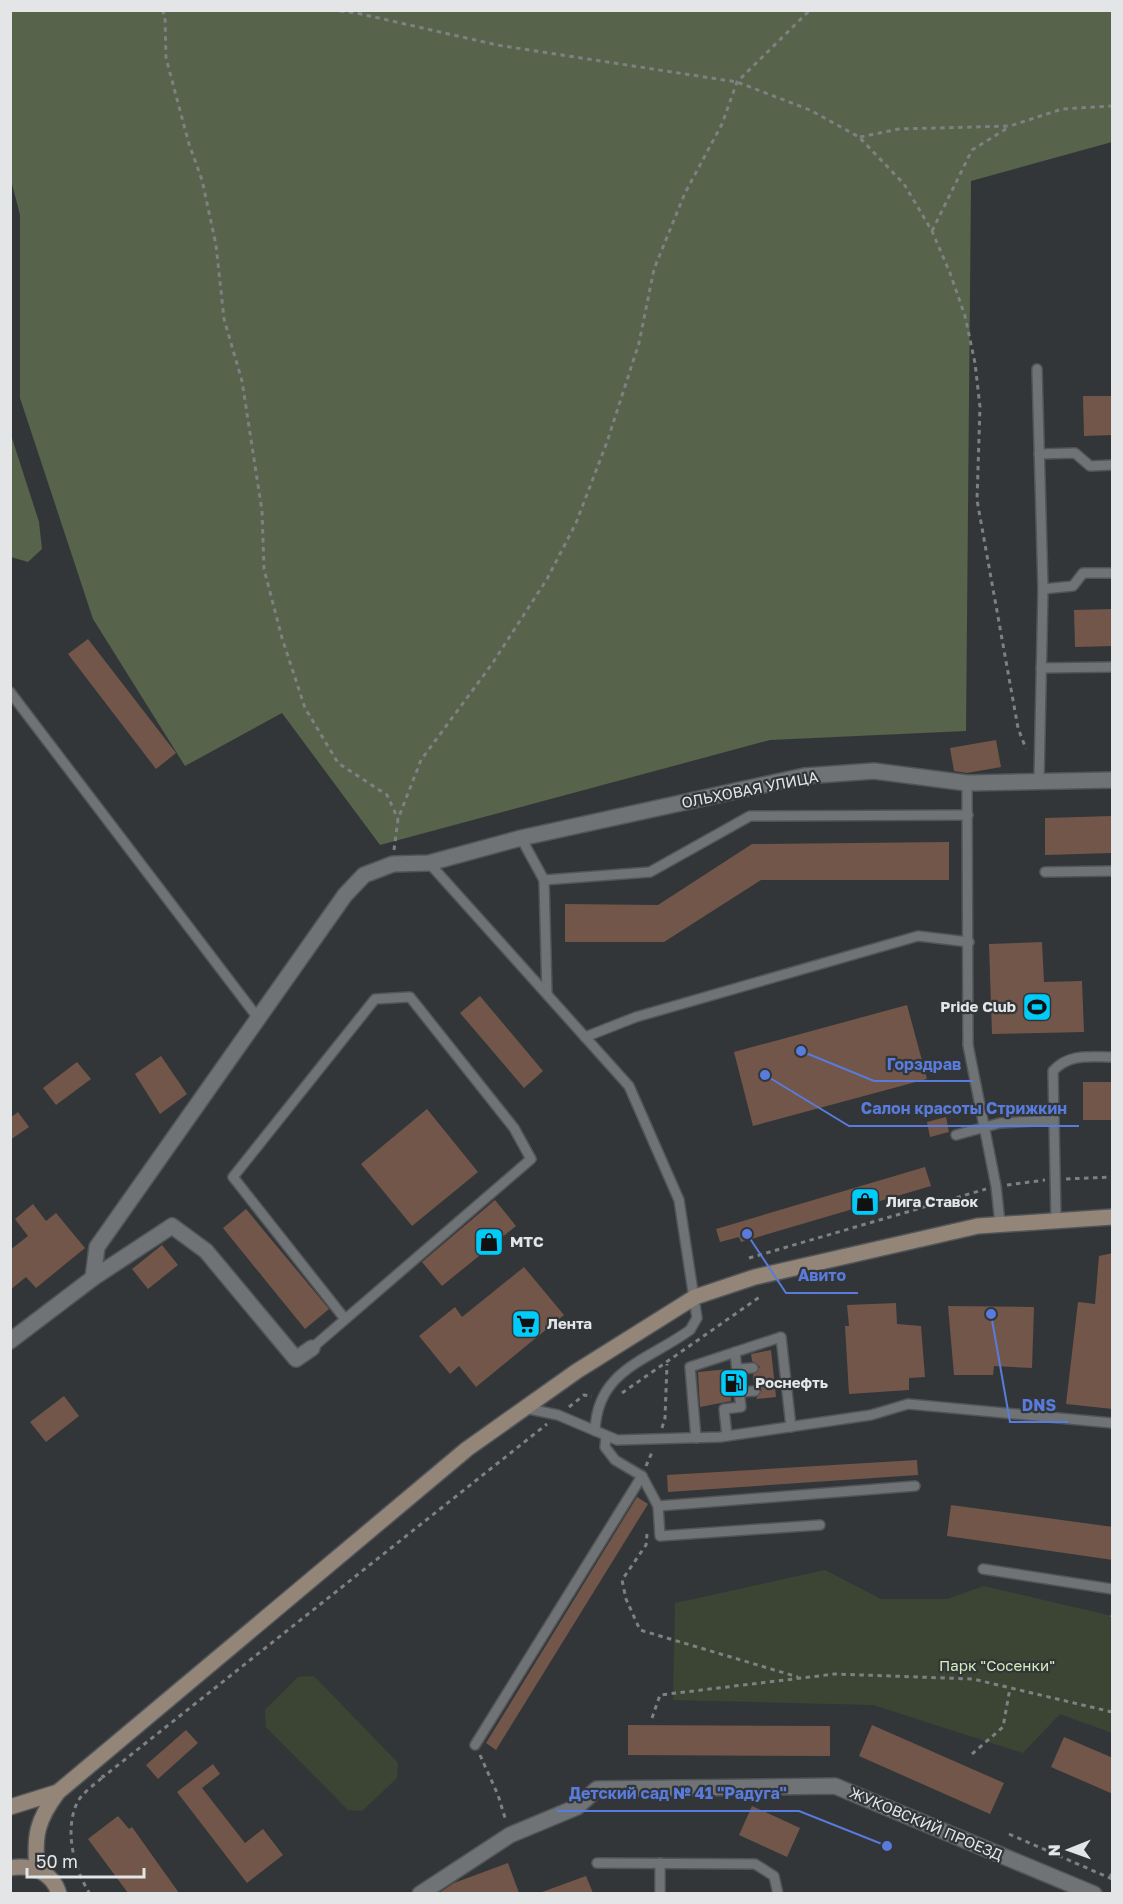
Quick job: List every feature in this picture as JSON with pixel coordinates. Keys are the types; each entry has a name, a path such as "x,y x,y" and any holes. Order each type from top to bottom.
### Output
{"street":[{"name":"ОЛЬХОВАЯ УЛИЦА","path":"93,1278 97,1247 345,895 364,875 393,864 429,863 521,838 804,776 874,771 968,783 1113,780"},
{"path":"37,1870 36,1830 43,1812 58,1791 467,1449 577,1371 695,1297 755,1277 1000,1223 1113,1218"},
{"path":"10,1341 93,1278 172,1226 206,1251 296,1359 312,1348"},
{"name":"ЖУКОВСКИЙ ПРОЕЗД","path":"420,1893 510,1835 577,1807 597,1789 835,1786 1094,1893"},
{"path":"10,1807 58,1791"},
{"path":"10,1868 23,1866 37,1870 50,1878 59,1893"}],"lane":[{"path":"1037,369 1043,589 1039,780"},
{"path":"1039,454 1075,453 1090,466 1113,465"},
{"path":"1043,589 1073,586 1083,573 1113,573"},
{"path":"1041,668 1113,667"},
{"path":"10,692 258,1018"},
{"path":"968,783 968,1045 996,1186 1000,1223"},
{"path":"544,880 650,872 750,816 968,815"},
{"path":"521,838 544,880 547,994"},
{"path":"429,863 629,1086 679,1200 697,1318 690,1330 612,1380 601,1398 595,1431"},
{"path":"1045,872 1113,871"},
{"path":"585,1037 636,1017 918,936 969,942"},
{"path":"312,1348 531,1159 514,1128 410,997 375,999 233,1177 345,1319"},
{"path":"1056,1220 1053,1071 1060,1062 1073,1057 1113,1057"},
{"path":"956,1135 1000,1122 1054,1120"},
{"path":"696,1438 690,1367 782,1337 791,1427"},
{"path":"727,1436 724,1409 741,1407 735,1352"},
{"path":"772,1365 784,1364"},
{"path":"737,1369 753,1368"},
{"path":"775,1388 787,1387"},
{"path":"739,1392 755,1391"},
{"path":"524,1408 558,1415 617,1440 727,1436 871,1415 908,1404 1113,1423"},
{"path":"606,1437 605,1447 615,1460 642,1476 658,1506 660,1536 820,1525"},
{"path":"475,1745 642,1476"},
{"path":"658,1506 915,1486"},
{"path":"983,1569 1113,1589"},
{"path":"597,1863 755,1864 774,1876 778,1893"},
{"path":"660,1863 660,1893"}],"path":[{"path":"162,10 165,16 166,58 189,144 202,180 216,245 224,319 242,381 262,511 264,569 282,638 305,708 338,763 387,795 398,819"},
{"path":"331,10 357,13 497,45 737,82 810,110 859,137 904,184 932,231 964,316 975,363 980,407 977,500 1018,728 1039,780"},
{"path":"393,864 398,819 421,760 492,664 547,579 576,523 607,442 639,343 654,268 684,193 722,124 737,82 810,10"},
{"path":"932,231 972,150 1010,126 1062,109 1113,106"},
{"path":"859,137 899,129 1010,126"},
{"path":"749,1258 996,1186 1056,1179 1113,1177"},
{"path":"90,1893 82,1882 71,1844 73,1817 77,1801 103,1777 584,1395 613,1401 761,1296"},
{"path":"642,1476 659,1440 665,1418 667,1364"},
{"path":"647,1526 645,1545 621,1580 626,1599 640,1630 800,1678"},
{"path":"652,1718 660,1695 835,1674 973,1679 1113,1712"},
{"path":"972,1754 1002,1727 1010,1688"},
{"path":"475,1745 498,1795 510,1835"},
{"path":"93,1764 103,1777"},
{"path":"1009,1834 1111,1878 1113,1872"}],"green space":[{"path":"10,11 1112,11 1112,142 971,181 966,731 770,740 380,845 282,713 185,766 93,619 20,398 20,215 11,180"},
{"path":"11,435 39,522 42,549 28,562 11,557"},
{"name":"Парк \"Сосенки\"","path":"825,1570 881,1599 947,1599 984,1586 1112,1616 1112,1733 1060,1714 1023,1753 873,1705 673,1700 675,1603"},
{"path":"314,1676 398,1763 397,1778 362,1811 348,1810 266,1727 265,1710 298,1677"}],"building":[{"path":"1083,396 1113,396 1113,435 1084,436"},
{"path":"1113,609 1113,646 1075,647 1074,610"},
{"path":"88,639 176,753 156,769 68,654"},
{"path":"996,740 1001,767 967,773 954,771 950,748"},
{"path":"1113,816 1113,853 1045,855 1045,818"},
{"path":"949,842 949,880 761,880 664,942 565,942 565,904 658,905 752,844"},
{"name":"Pride Club","path":"1042,942 1044,982 1082,981 1084,1032 992,1034 989,944"},
{"path":"480,996 543,1071 524,1088 460,1013"},
{"path":"907,1005 927,1079 753,1126 734,1052"},
{"path":"161,1056 187,1094 160,1114 135,1074"},
{"path":"77,1062 91,1079 56,1105 43,1088"},
{"path":"1083,1082 1113,1082 1113,1120 1083,1120"},
{"path":"427,1109 478,1172 412,1226 361,1164"},
{"path":"18,1112 29,1127 10,1140 10,1118"},
{"path":"946,1117 949,1132 930,1137 927,1122"},
{"path":"925,1167 931,1186 741,1242 739,1237 720,1242 716,1229"},
{"path":"495,1200 516,1226 442,1286 422,1262"},
{"path":"33,1204 46,1221 56,1213 85,1248 36,1288 26,1277 10,1290 10,1250 28,1236 15,1219"},
{"path":"246,1209 329,1309 305,1329 223,1228"},
{"path":"162,1245 178,1265 148,1289 132,1269"},
{"path":"1113,1253 1113,1409 1066,1404 1078,1302 1095,1304 1099,1256"},
{"path":"524,1267 564,1315 476,1387 459,1366 450,1374 419,1336 455,1307 462,1317"},
{"path":"896,1303 897,1324 921,1326 925,1377 909,1378 909,1390 849,1394 845,1326 849,1326 847,1305"},
{"path":"948,1306 1034,1307 1032,1368 994,1366 993,1375 954,1375"},
{"path":"771,1350 776,1397 756,1399 762,1390 754,1384 753,1375 760,1367 752,1361 751,1354"},
{"path":"729,1369 731,1401 700,1407 698,1372"},
{"path":"64,1396 79,1416 46,1442 30,1422"},
{"path":"917,1460 918,1475 668,1492 667,1475"},
{"path":"637,1497 648,1504 496,1750 486,1743"},
{"path":"951,1505 1113,1527 1113,1560 947,1536"},
{"path":"628,1725 830,1726 830,1756 628,1755"},
{"path":"872,1725 1004,1783 990,1814 859,1756"},
{"path":"186,1730 198,1743 158,1779 146,1765"},
{"path":"1064,1737 1113,1758 1113,1794 1051,1767"},
{"path":"213,1764 220,1774 202,1788 245,1843 263,1829 283,1855 247,1883 177,1792"},
{"path":"752,1806 800,1828 787,1857 739,1835"},
{"path":"118,1816 129,1829 132,1827 179,1893 128,1893 88,1839"},
{"path":"508,1863 519,1893 439,1893 454,1883"},
{"path":"586,1876 593,1893 542,1893 542,1892"}],"place":[{"name":"Pride Club","path":"1037,1007"},
{"name":"Горздрав","path":"801,1051"},
{"name":"Салон красоты Стрижкин","path":"765,1075"},
{"name":"Лига Ставок","path":"865,1202"},
{"name":"Авито","path":"747,1234"},
{"name":"МТС","path":"489,1242"},
{"name":"DNS","path":"991,1314"},
{"name":"Лента","path":"526,1324"},
{"name":"Роснефть","path":"734,1383"},
{"name":"Детский сад № 41 \"Радуга\"","path":"887,1846"}]}
